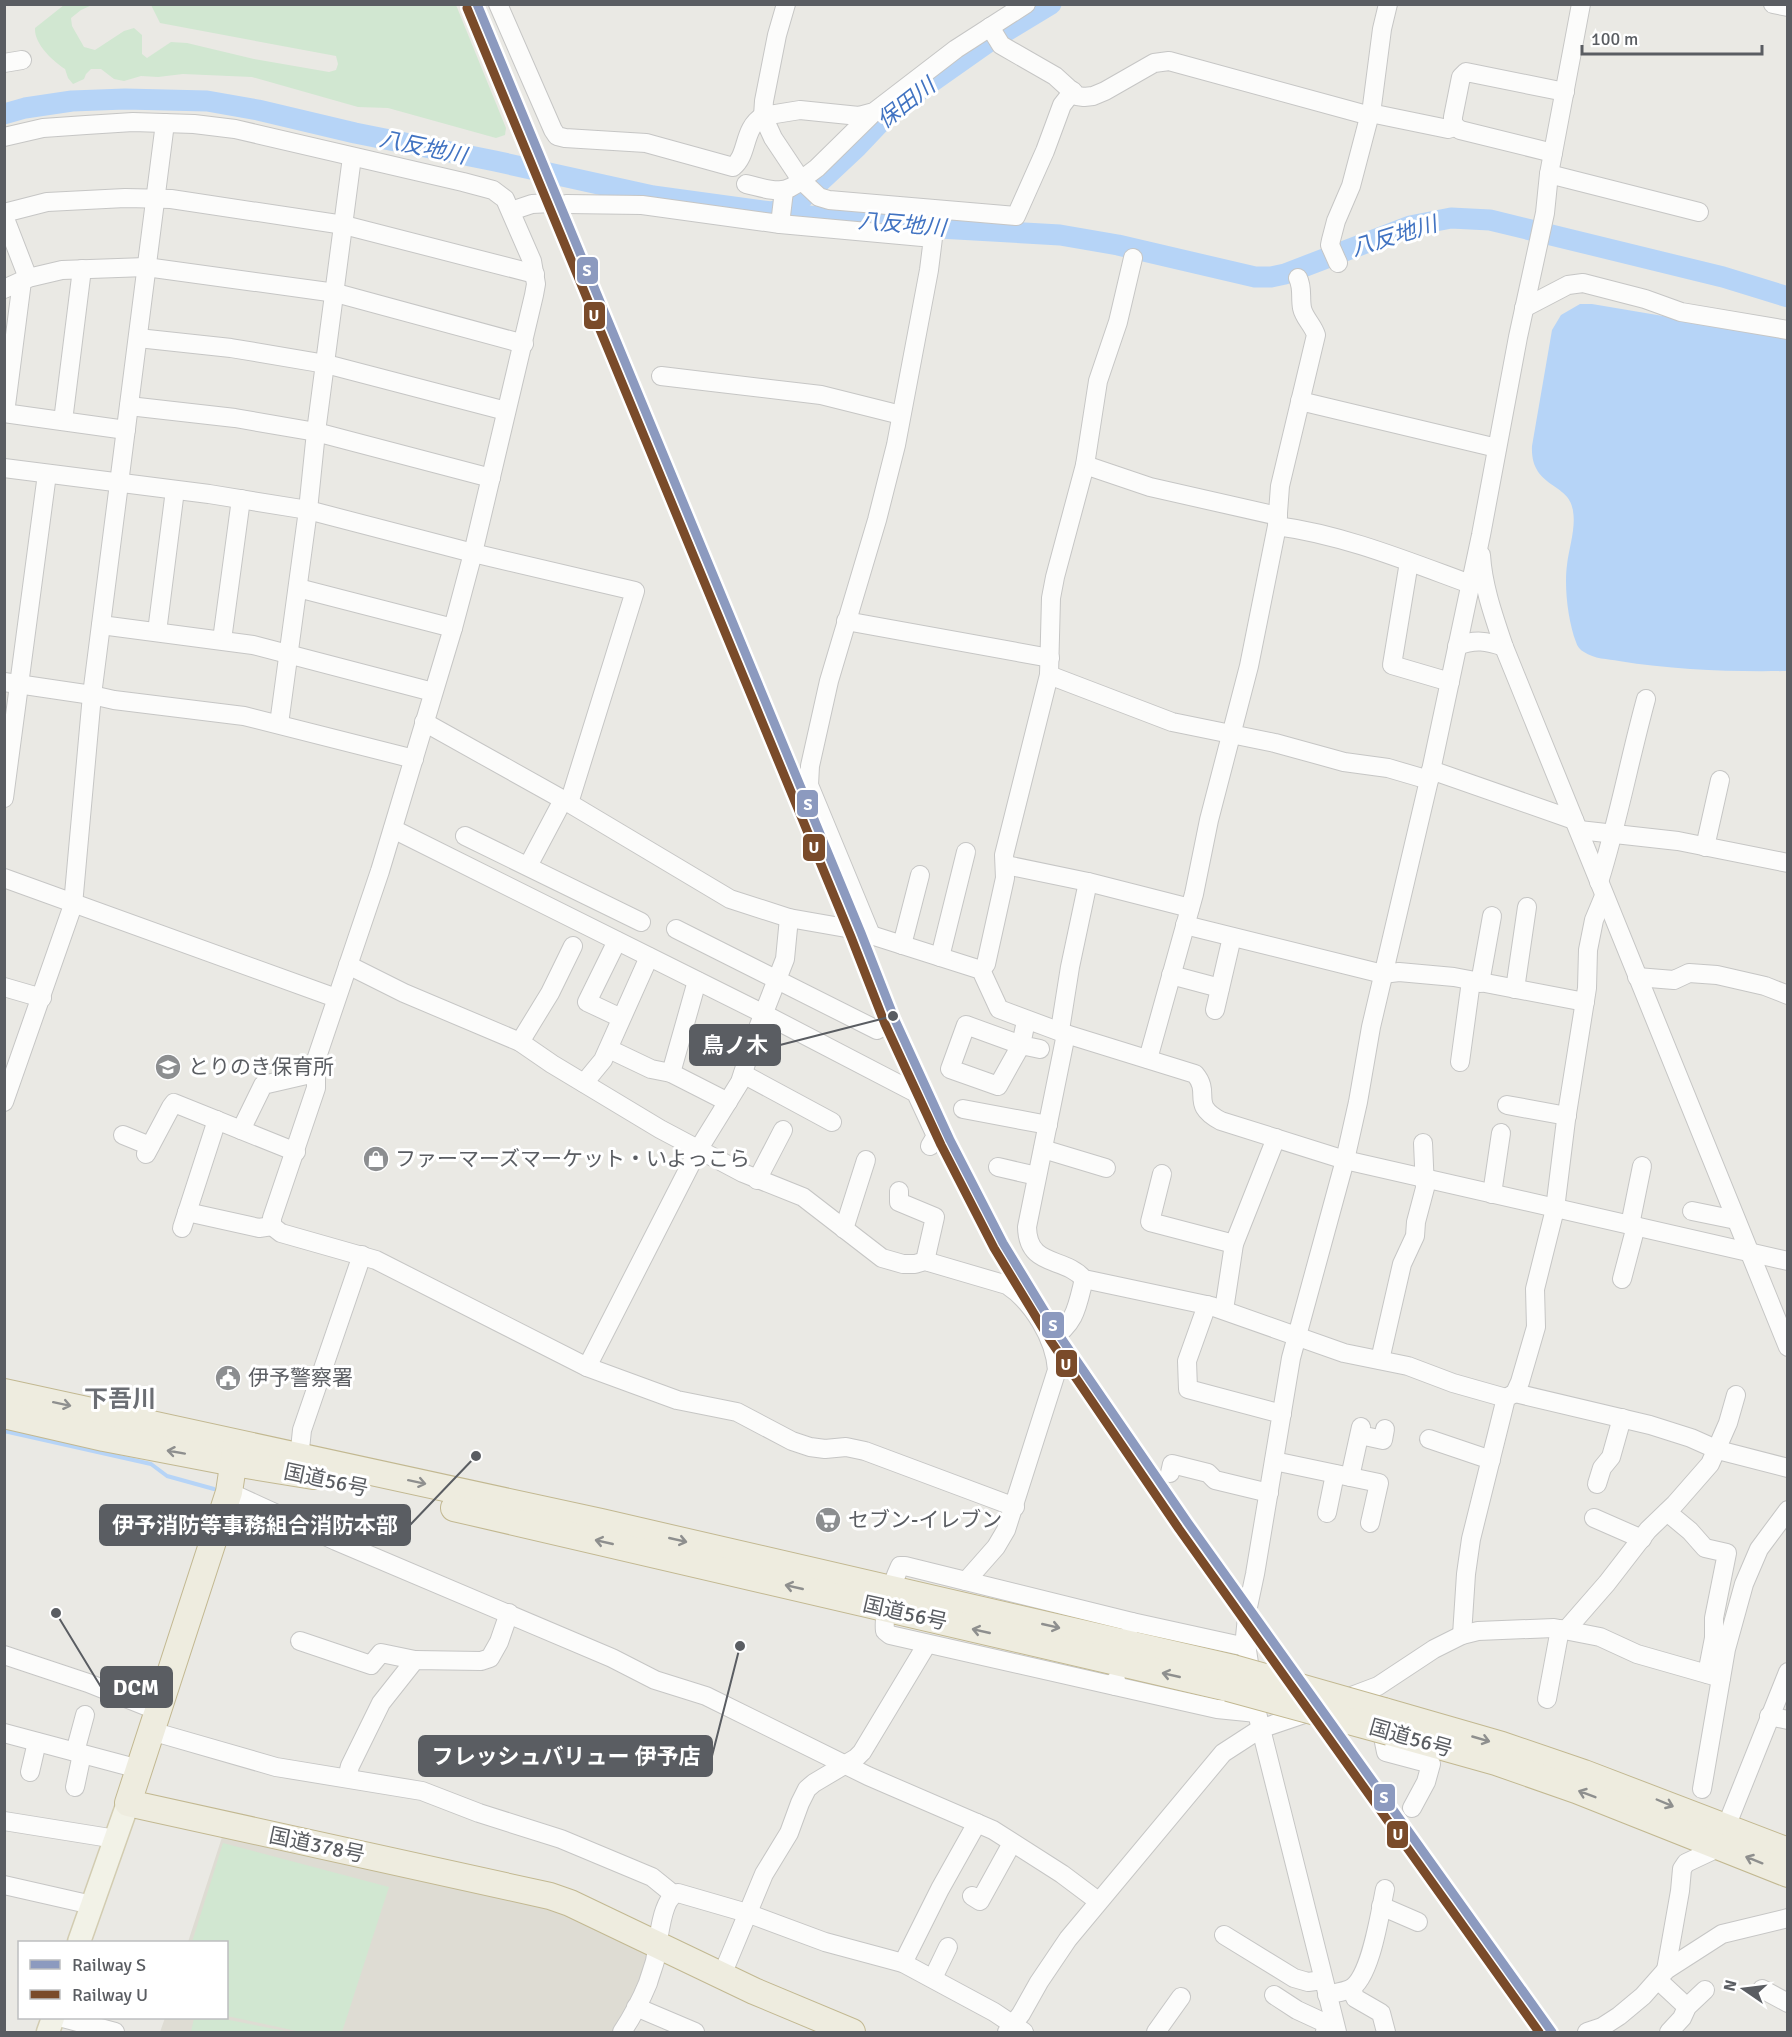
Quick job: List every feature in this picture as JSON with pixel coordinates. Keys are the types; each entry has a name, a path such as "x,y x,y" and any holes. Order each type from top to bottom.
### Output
{"highway":[{"name":"国道56号","path":"4,1392 235,1453"},
{"name":"国道56号","path":"4,1415 104,1438 235,1453 298,1464 1230,1678 1387,1721 1502,1745 1584,1773 1723,1837 1788,1874"},
{"path":"128,1803 229,1492 235,1453"},
{"name":"国道378号","path":"128,1803 542,1894 570,1903 754,1991 852,2032"},
{"name":"国道56号","path":"1723,1837 1788,1851"}],"main road":[{"path":"79,1941 128,1803"}],"street":[{"path":"498,4 557,136 646,143 733,167 738,163 751,127 763,116 800,110 859,116 874,112"},
{"path":"786,4 762,109 763,116 773,138 801,180 819,197 829,200 1016,216 1045,151 1062,105 1073,92"},
{"path":"782,209 793,188 817,168 874,112 956,49 993,34 1026,4"},
{"path":"1335,257 1331,240 1336,221 1351,186 1372,106 1382,29 1388,4"},
{"path":"1337,2032 1258,1721 1246,1647 1248,1607 1296,1336 1345,1160 1371,1027 1430,775 1481,535 1541,229 1581,4"},
{"path":"1773,4 1788,7"},
{"path":"993,34 1001,45 1055,76 1077,96 1093,96 1154,63 1169,61 1369,114 1448,129 1455,127 1553,153"},
{"path":"1455,127 1453,117 1461,77 1466,72 1565,92"},
{"path":"4,137 43,128 133,122 194,124 236,129 493,190 505,200 511,211 535,274 534,295 524,344 453,628 393,829 316,1060 316,1088 272,1218 272,1227"},
{"path":"4,1102 73,905 92,695 165,123"},
{"path":"279,724 352,156"},
{"path":"1549,174 1699,212"},
{"path":"746,184 774,190 782,209"},
{"path":"126,430 5,412 25,279 4,215 47,202 156,198 344,225 535,274"},
{"path":"511,211 532,204 782,209 933,238 902,415 877,520 829,681 810,766 809,784 872,935"},
{"path":"981,970 986,964 1005,878 1004,855 1049,667 1051,598 1055,577 1085,465 1098,381 1118,322 1132,258"},
{"path":"4,290 25,279 62,270 146,267 336,293 524,344"},
{"path":"63,421 82,269"},
{"path":"1148,1059 1187,917 1209,820 1249,666 1277,521 1280,486 1316,335 1314,327 1302,309 1302,290 1298,278"},
{"path":"1524,308 1568,285 1583,283 1644,299 1681,312 1788,330"},
{"path":"138,338 231,348 327,364 506,411"},
{"path":"661,376 821,395 902,415"},
{"path":"1300,401 1497,448"},
{"path":"129,406 236,418 316,432 491,477"},
{"path":"1085,465 1150,487 1365,545 1470,584"},
{"path":"4,468 308,510 636,591 566,802 528,866"},
{"path":"4,798 12,683 47,474"},
{"path":"157,632 175,490"},
{"path":"222,640 241,499"},
{"path":"1481,535 1482,570 1489,602 1504,648 1788,1347"},
{"path":"1409,562 1392,665 1449,682"},
{"path":"298,588 453,628"},
{"path":"846,621 1049,667 1165,720 1275,743 1344,762 1430,775 1576,825 1614,834 1678,841 1788,863"},
{"path":"101,625 253,645 433,692"},
{"path":"1457,646 1478,640 1504,648"},
{"path":"12,683 114,700 244,716 414,759"},
{"path":"1462,1635 1467,1562 1491,1460 1510,1396 1520,1382 1536,1327 1537,1274 1555,1209 1585,1002 1588,950 1646,699"},
{"path":"424,722 566,802 730,899 789,918 872,935 981,970 999,1009 1026,1021 1195,1074 1200,1080 1204,1109 1221,1121 1345,1160 1788,1261"},
{"path":"1705,847 1720,780"},
{"path":"393,829 916,1092 936,1136 930,1146"},
{"path":"465,836 642,922"},
{"path":"940,957 966,852"},
{"path":"1006,865 1088,882 1187,917 1232,937 1383,974 1399,972 1420,974 1585,1002"},
{"path":"902,945 920,875"},
{"path":"4,878 73,905 336,998"},
{"path":"1088,882 1070,967 1063,1032 1048,1125 1027,1227 1027,1240 1040,1256 1079,1273 1084,1279 1215,1308 1344,1353 1408,1366 1453,1383 1622,1418 1668,1430 1718,1450 1788,1468"},
{"path":"1515,989 1529,915"},
{"path":"1460,1062 1475,982 1492,916"},
{"path":"587,1366 698,1150 743,1074 785,958 789,918"},
{"path":"676,929 877,1030"},
{"path":"1215,1010 1232,937"},
{"path":"617,941 587,1002 621,1018"},
{"path":"520,1042 550,993 573,946"},
{"path":"584,1083 609,1049 649,957"},
{"path":"348,965 404,993 520,1042 584,1083 698,1150 757,1180 802,1197 882,1258 903,1264 925,1261 1007,1285 1025,1300 1050,1340 1056,1357 1057,1370 1006,1530 996,1547 966,1581"},
{"path":"1637,977 1674,980 1689,973 1717,975 1765,986 1788,995"},
{"path":"1171,975 1220,988"},
{"path":"671,1073 697,981"},
{"path":"4,987 42,998"},
{"path":"1026,1021 1021,1045 1040,1049"},
{"path":"609,1049 651,1069 671,1073 728,1102"},
{"path":"241,1130 263,1085 315,1073"},
{"path":"743,1074 832,1122"},
{"path":"123,1135 148,1150 174,1103 296,1152"},
{"path":"1508,1104 1567,1116"},
{"path":"963,1109 1048,1125"},
{"path":"217,1120 185,1220 259,1228 272,1227 281,1233 362,1256 387,1265 587,1366 677,1400 737,1412 810,1448 846,1447 865,1450 1015,1507"},
{"path":"757,1180 783,1130"},
{"path":"1492,1194 1501,1132"},
{"path":"1276,1138 1234,1244 1215,1308 1187,1361 1188,1389 1282,1414"},
{"path":"1380,1360 1402,1264 1415,1236 1426,1179 1422,1159 1423,1143"},
{"path":"1042,1149 1106,1168"},
{"path":"844,1228 866,1160"},
{"path":"1622,1279 1642,1166"},
{"path":"998,1167 1037,1176"},
{"path":"1162,1174 1150,1222 1234,1244"},
{"path":"899,1191 899,1202 934,1217 925,1261"},
{"path":"1692,1211 1736,1220"},
{"path":"298,1464 302,1431 362,1256"},
{"path":"1050,1340 1069,1325 1075,1316 1084,1279"},
{"path":"1547,1699 1563,1630 1710,1464 1718,1450 1736,1395"},
{"path":"1597,1484 1602,1468 1611,1457 1622,1418"},
{"path":"1327,1513 1360,1431 1383,1440 1385,1429"},
{"path":"1429,1439 1491,1460"},
{"path":"1274,1461 1379,1483 1370,1523"},
{"path":"1170,1473 1172,1464 1208,1473 1215,1480 1269,1493"},
{"path":"229,1492 336,1541 612,1658 655,1680 706,1696 868,1776 993,1830 1062,1874 1098,1901"},
{"path":"1714,1676 1726,1649 1749,1568 1758,1549 1788,1510"},
{"path":"1667,1512 1690,1531 1705,1548 1727,1553 1714,1618 1714,1676 1702,1789"},
{"path":"1594,1518 1642,1539"},
{"path":"1246,1647 1132,1624 900,1566 884,1624 885,1631 890,1635 1115,1683 1258,1721"},
{"path":"300,1641 371,1665 381,1653 415,1660 481,1661 490,1658 499,1642 509,1613"},
{"path":"622,2032 647,1984 668,1900 678,1893 747,1913 817,1940 903,1963 933,1978 1015,2030 1056,1956 1098,1901 1223,1753 1258,1721 1373,1688 1434,1649 1462,1635 1488,1630 1563,1630 1600,1637 1637,1654 1714,1676"},
{"path":"722,1975 764,1874 789,1833 807,1789 862,1752 927,1644"},
{"path":"4,1655 88,1683 154,1721 276,1767 422,1791 561,1839 652,1876 674,1894"},
{"path":"347,1778 350,1766 381,1703 415,1660"},
{"path":"1662,1975 1680,1891 1682,1869 1686,1863 1723,1837 1788,1672"},
{"path":"1373,1688 1386,1752 1431,1764 1426,1782 1412,1808"},
{"path":"75,1787 85,1715"},
{"path":"1769,1716 1788,1720"},
{"path":"4,1733 139,1769"},
{"path":"30,1772 37,1742"},
{"path":"4,1821 116,1839"},
{"path":"903,1963 940,1889 977,1823"},
{"path":"972,1896 980,1900 1012,1843"},
{"path":"4,1885 92,1905"},
{"path":"1386,2032 1381,2013 1355,1998 1352,1988 1370,1957 1383,1898 1418,1923"},
{"path":"1587,2032 1602,2027 1618,2016 1662,1975 1722,1934 1788,1918"},
{"path":"1224,1935 1294,1978 1325,1988 1352,1988"},
{"path":"933,1978 948,1947"},
{"path":"1662,1975 1687,2007"},
{"path":"1762,1989 1788,2003"},
{"path":"1669,2032 1682,2018 1687,2007 1705,1990"},
{"path":"1274,1995 1297,2010 1323,2022 1326,2025 1325,2032"},
{"path":"1156,2032 1181,1997"},
{"path":"636,2007 694,2032"},
{"path":"67,2019 115,2032"}],"shaded area":[{"path":"224,1831 554,1906 650,1953 646,1971 614,2032 160,2032 165,2019 228,2019 228,1941 188,1941"}],"green space":[{"path":"64,5 92,5 71,18 72,26 84,47 95,50 124,31 134,28 142,35 142,54 147,58 171,42 187,43 254,59 329,72 336,70 338,64 336,56 160,23 151,5 456,5 506,128 505,135 496,138 388,108 358,107 252,77 183,74 158,77 141,76 124,81 114,79 101,69 91,69 84,79 73,84 65,69 41,46 35,28"},
{"path":"223,1843 389,1887 342,2032 301,2032 228,2016 228,1941 192,1941"},
{"path":"194,2019 224,2019 290,2032 191,2032"}],"water":[{"path":"1580,304 1592,304 1787,337 1787,671 1703,670 1640,664 1592,656 1577,645 1566,593 1567,565 1574,524 1573,511 1565,495 1543,478 1537,470 1533,460 1532,446 1552,330 1561,315"}],"waterway":[{"name":"保田川","path":"775,211 794,206 857,147 892,110 990,41 1051,4"},
{"name":"八反地川","path":"4,114 25,108 72,101 125,99 207,101 258,110 355,133 653,196 771,212 904,226 1060,235 1118,245 1255,277 1285,274 1410,226 1451,218 1490,220 1723,277 1788,297"},
{"path":"4,1431 151,1464 167,1476 214,1489"}],"rail line":[{"name":"S","path":"477,4 895,1020 950,1140 1003,1243 1059,1335 1188,1523 1552,2032"},
{"name":"U","path":"467,8 885,1024 941,1145 994,1248 1050,1340 1179,1529 1539,2032"}],"place":[{"name":"鳥ノ木","path":"893,1016"},
{"name":"とりのき保育所","path":"168,1067"},
{"name":"ファーマーズマーケット・いよっこら","path":"376,1159"},
{"name":"伊予警察署","path":"228,1378"},
{"name":"伊予消防等事務組合消防本部","path":"476,1456"},
{"name":"セブン-イレブン","path":"828,1520"},
{"name":"DCM","path":"56,1613"},
{"name":"フレッシュバリュー 伊予店","path":"740,1646"}],"district":[{"name":"下吾川","path":"120,1399"}]}
